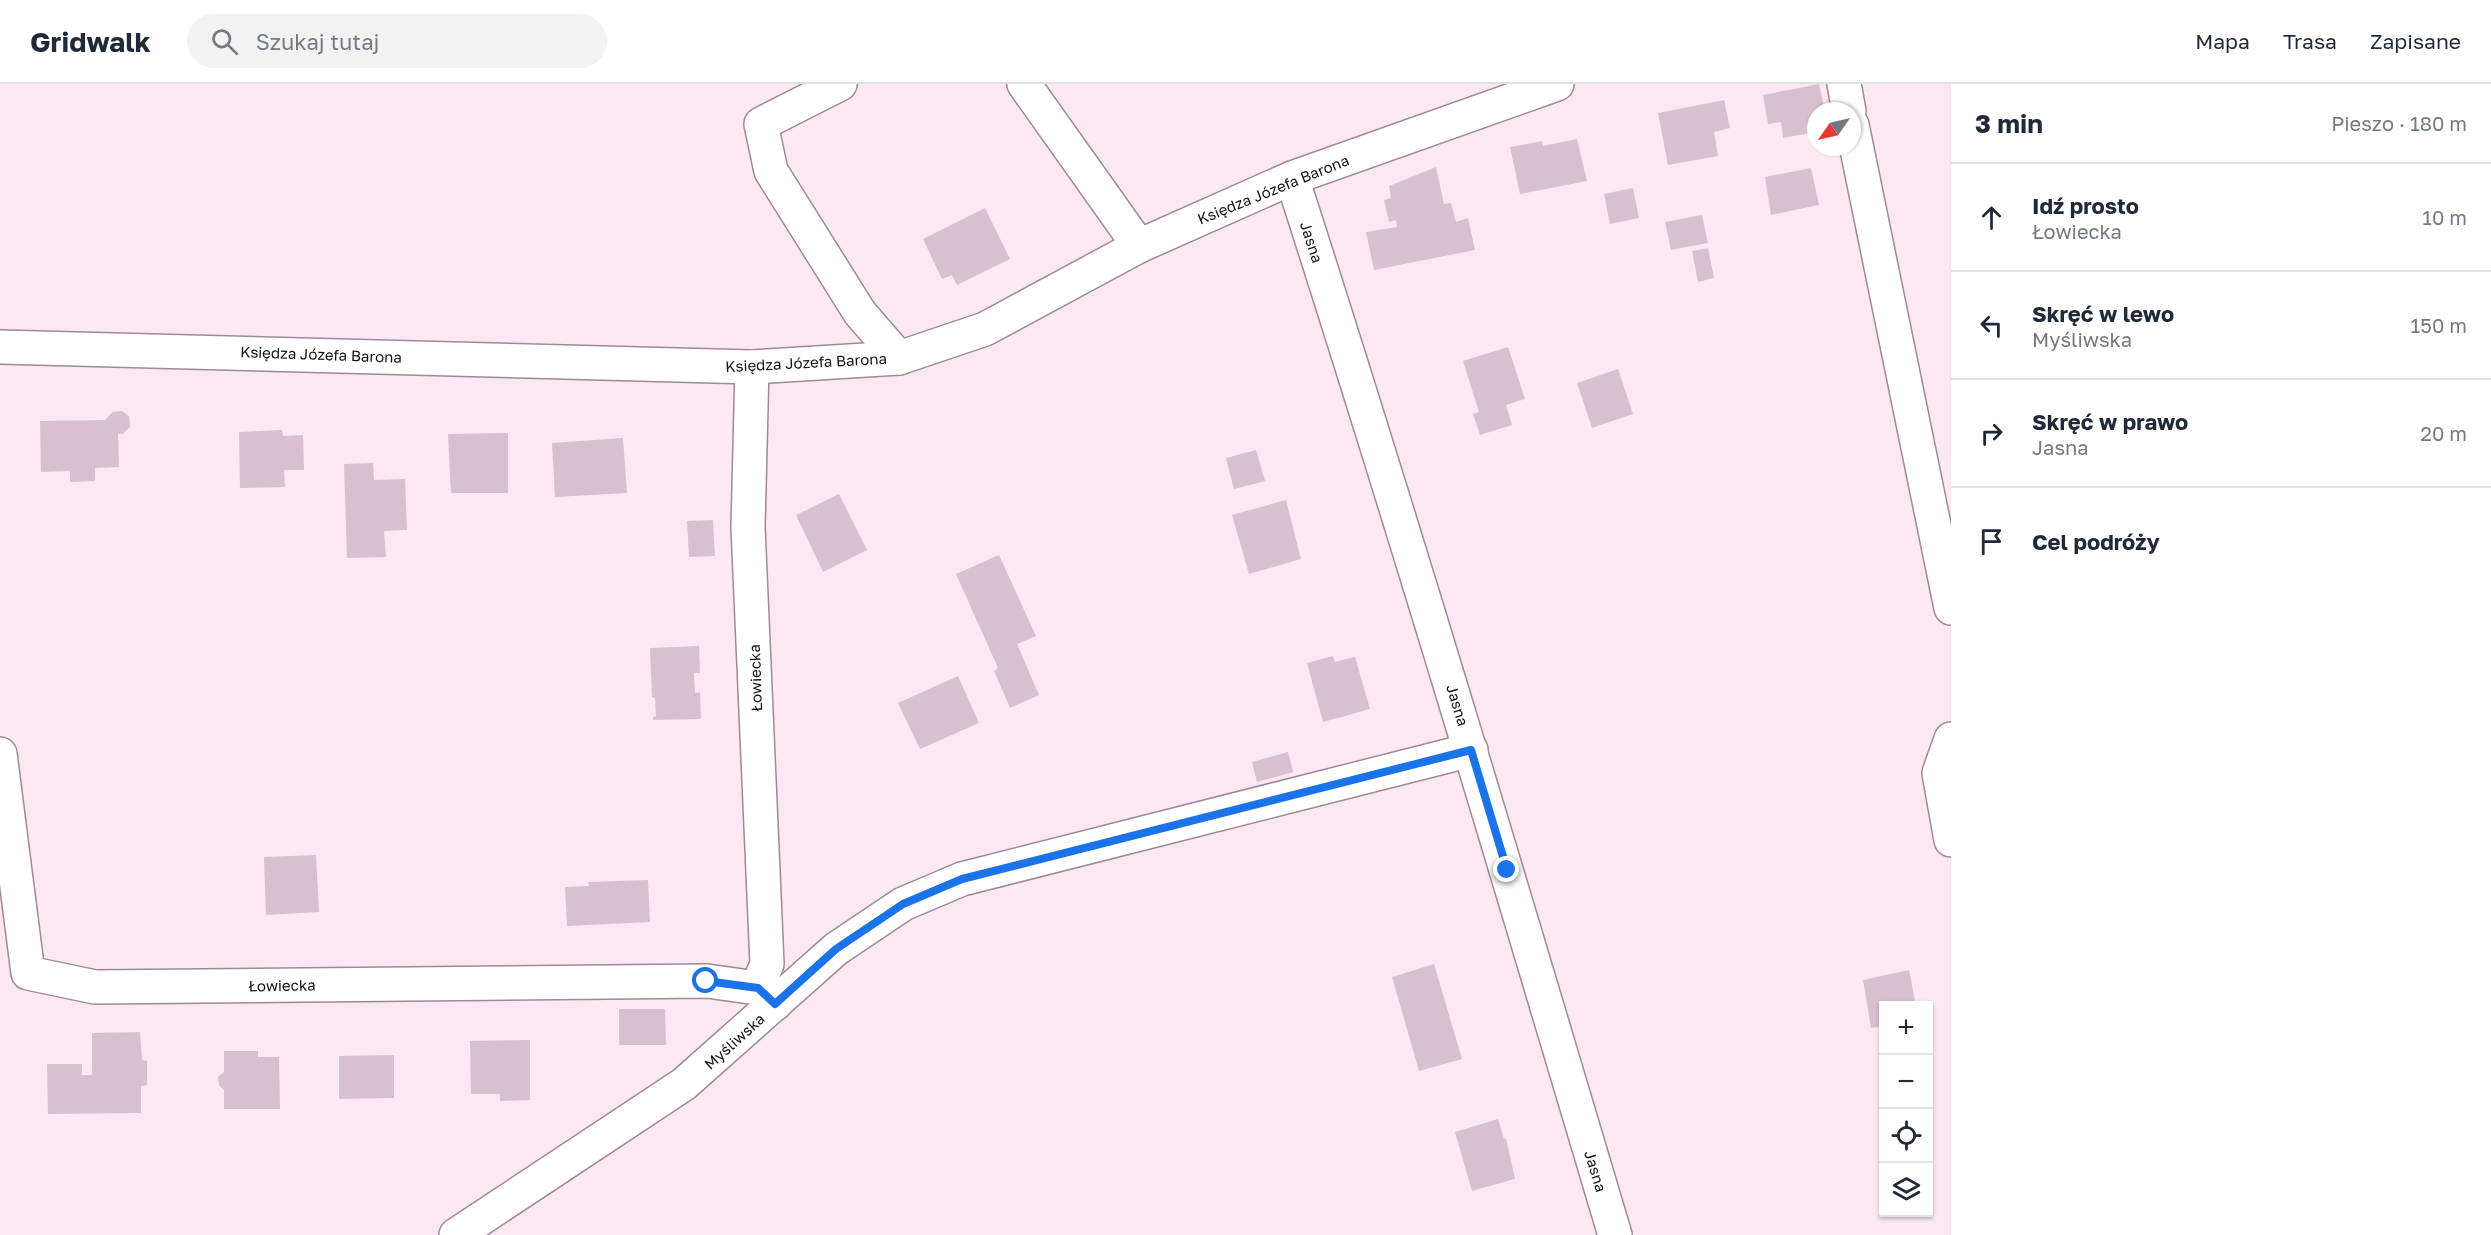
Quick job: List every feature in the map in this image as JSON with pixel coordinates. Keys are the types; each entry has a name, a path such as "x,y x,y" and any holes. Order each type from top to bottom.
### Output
{"street":[{"path":"840,84 761,124 771,171 860,313 899,357"},
{"path":"1024,84 1139,246"},
{"name":"Księdza Józefa Barona","path":"0,347 752,367 899,357 985,329 1139,246 1292,178 1557,84"},
{"path":"1844,84 1847,102"},
{"path":"1858,156 1951,608"},
{"name":"Jasna","path":"1292,178 1369,417 1471,750 1615,1235"},
{"name":"Łowiecka","path":"0,754 28,973 95,987 706,981 766,996 768,964 748,527 752,367"},
{"path":"1951,739 1939,773 1951,840"},
{"name":"Myśliwska","path":"456,1235 684,1084 766,996 903,904 962,879 1471,750"}],"building":[{"path":"1819,84 1823,102 1807,102 1807,134 1783,138 1781,122 1768,124 1763,95"},
{"path":"1724,100 1730,128 1714,132 1718,156 1668,165 1658,113"},
{"path":"1577,139 1587,181 1520,194 1510,147 1542,141 1543,146"},
{"path":"1436,167 1444,204 1451,203 1456,222 1468,218 1475,250 1374,270 1366,232 1397,227 1396,220 1389,222 1384,200 1391,198 1389,186"},
{"path":"1811,168 1819,205 1771,215 1765,177"},
{"path":"1633,188 1639,218 1610,224 1604,194"},
{"path":"985,208 1010,259 957,285 952,275 942,279 923,239"},
{"path":"1702,215 1708,243 1671,250 1665,222"},
{"path":"1708,248 1714,278 1698,282 1692,251"},
{"path":"1508,347 1525,399 1506,405 1512,425 1480,435 1473,414 1479,412 1463,361"},
{"path":"1618,369 1633,414 1592,428 1577,383"},
{"path":"122,411 129,416 130,427 123,434 118,434 119,467 95,468 95,481 70,482 70,471 41,472 40,421 105,420 113,412"},
{"path":"282,430 283,436 303,435 304,470 284,470 285,487 240,488 239,432"},
{"path":"508,433 508,493 451,493 448,434"},
{"path":"623,438 627,493 555,497 552,443"},
{"path":"1256,450 1265,481 1234,489 1226,458"},
{"path":"373,463 374,480 405,479 407,530 384,531 386,557 347,558 344,464"},
{"path":"839,494 867,550 823,572 796,515"},
{"path":"1286,500 1301,559 1249,574 1232,515"},
{"path":"713,520 715,556 689,557 687,521"},
{"path":"999,555 1036,636 1017,644 1039,695 1010,708 994,671 998,668 956,574"},
{"path":"699,646 700,673 694,673 695,693 700,692 701,719 653,720 656,716 655,698 652,697 650,648"},
{"path":"1333,656 1335,662 1355,657 1370,709 1323,722 1307,663"},
{"path":"958,676 979,723 920,749 898,703"},
{"path":"1288,752 1293,772 1257,782 1252,762"},
{"path":"316,855 319,912 266,915 264,857"},
{"path":"648,880 650,922 567,926 565,887 589,886 588,882"},
{"path":"1434,964 1462,1059 1419,1071 1392,977"},
{"path":"1909,970 1915,1001 1879,1001 1879,1027 1871,1028 1863,980"},
{"path":"619,1009 665,1009 666,1045 619,1045"},
{"path":"140,1032 142,1060 147,1061 147,1085 141,1086 141,1113 48,1114 47,1064 82,1064 82,1075 92,1075 92,1033"},
{"path":"530,1040 530,1100 500,1101 500,1094 471,1094 470,1041"},
{"path":"224,1051 258,1051 258,1057 279,1057 280,1109 224,1109 224,1090 219,1085 218,1077 224,1072"},
{"path":"394,1055 394,1098 339,1099 339,1056"},
{"path":"1498,1119 1504,1139 1506,1138 1515,1179 1472,1191 1455,1132"}],"route":[{"path":"706,981 758,988 775,1004 836,949 903,904 962,879 1471,750 1507,870"}]}
